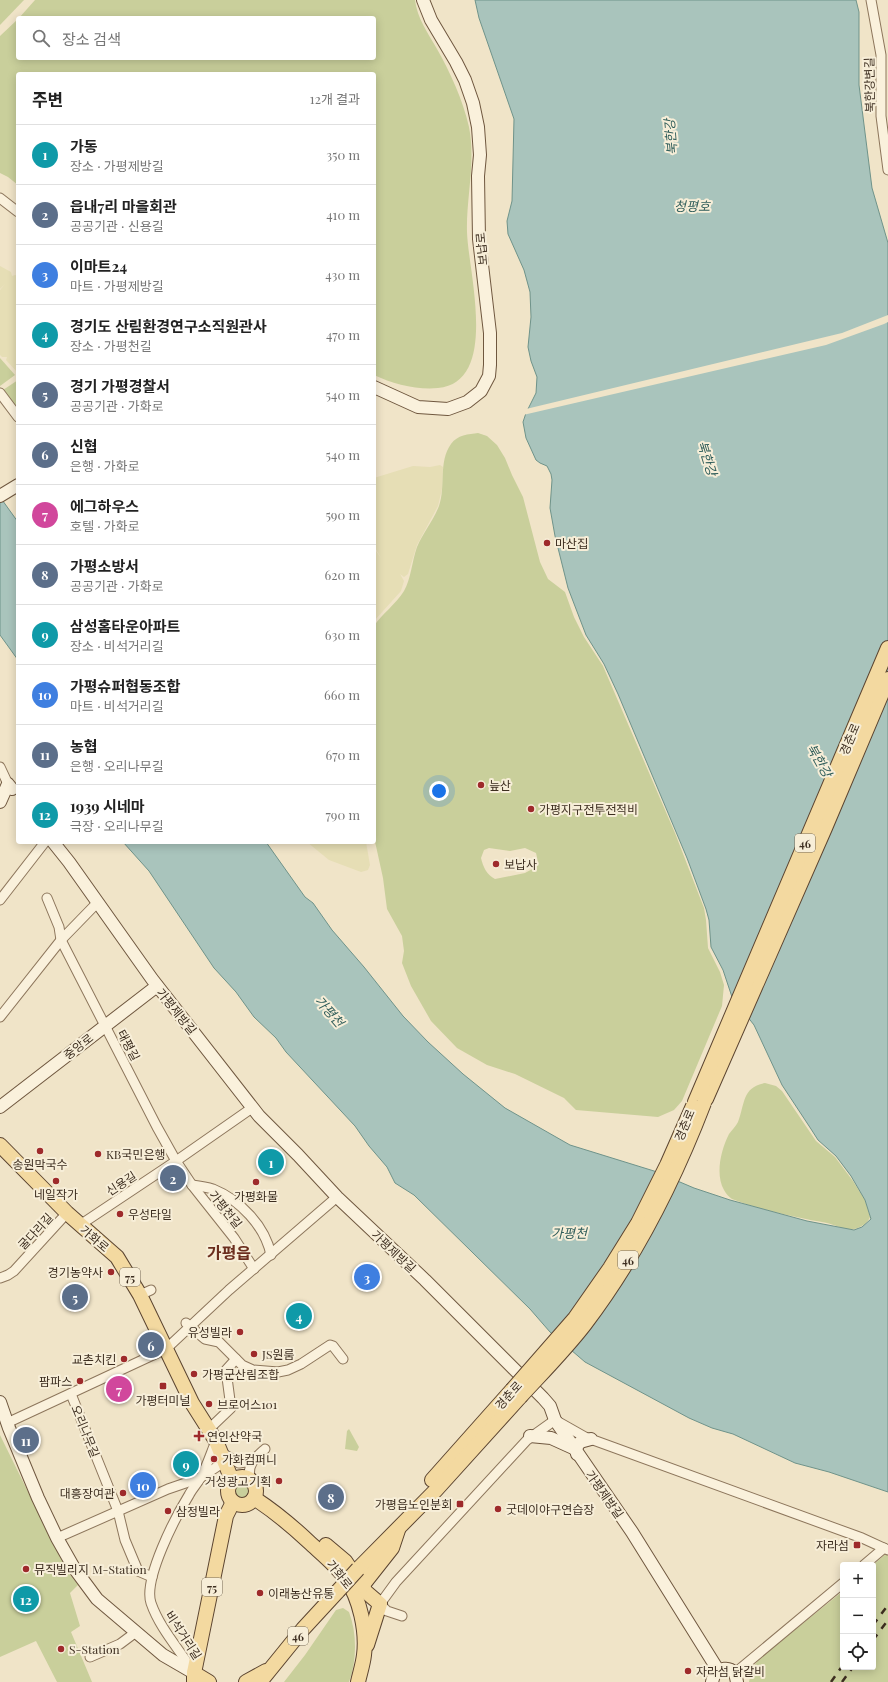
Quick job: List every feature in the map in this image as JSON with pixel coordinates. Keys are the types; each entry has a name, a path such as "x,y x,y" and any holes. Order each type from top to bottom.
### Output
{"main road":[{"name":"경춘로","path":"727,1039 888,648"},
{"name":"경춘로","path":"382,1543 432,1480 584,1325 621,1271 648,1227 675,1172 699,1102 888,679"},
{"name":"가화로","path":"0,1145 67,1213 117,1257 145,1292 166,1349 192,1402 239,1480"},
{"name":"경춘로","path":"260,1682 304,1629 358,1569 436,1490 516,1394"},
{"path":"239,1480 256,1488 254,1498 244,1505 240,1505 232,1502 228,1495 239,1480"},
{"name":"가화로","path":"254,1498 271,1509 302,1536 340,1571 352,1588 357,1601 362,1623 364,1654 358,1682"},
{"name":"75","path":"194,1677 226,1516 232,1502"},
{"path":"362,1586 392,1548 400,1525"},
{"path":"302,1536 318,1538 345,1561 366,1592 380,1604 364,1654"},
{"path":"246,1682 270,1669"},
{"path":"194,1677 209,1682"}],"street":[{"name":"보납로","path":"376,388 418,407 448,409 467,402 481,391 489,376 490,333 479,239 478,176 480,155 478,127 473,103 465,80 431,20 423,0"},
{"name":"북한강변길","path":"872,0 881,55 881,116 888,170"},
{"path":"0,198 16,210"},
{"path":"0,393 16,414"},
{"path":"0,496 16,486"},
{"path":"0,767 10,786 0,802"},
{"path":"0,900 43,844"},
{"name":"가평제방길","path":"55,844 157,986 252,1108 337,1197 435,1289 550,1406 555,1420 632,1532 718,1670"},
{"name":"태평길","path":"47,898 59,927 61,940 176,1161"},
{"path":"0,1017 61,940 97,903"},
{"name":"중앙로","path":"0,1107 157,986"},
{"name":"신용길","path":"80,1225 252,1108"},
{"path":"176,1161 192,1185"},
{"name":"가평천길","path":"192,1185 214,1190 239,1205 253,1219 261,1231 271,1255"},
{"name":"가평천길","path":"192,1185 234,1238 254,1269"},
{"path":"70,1394 166,1349 188,1324 271,1255 337,1197"},
{"name":"굴다리길","path":"0,1278 8,1275 14,1270 67,1213"},
{"path":"188,1324 205,1339 219,1342 247,1369 278,1372 295,1367 330,1345 334,1346 343,1359"},
{"path":"57,1538 168,1489 200,1478 216,1469 220,1464 216,1441 231,1408 226,1370 236,1359"},
{"name":"오리나무길","path":"7,1423 70,1394 118,1511 125,1540 138,1571 152,1577"},
{"path":"0,1402 7,1423 38,1498 57,1538 74,1568 96,1599 163,1654 194,1677"},
{"path":"402,1616 387,1611 380,1604 396,1582 529,1438 555,1420 590,1440 862,1538 886,1549 868,1562"},
{"path":"529,1438 551,1438 575,1451 580,1442 590,1440"},
{"path":"216,1441 239,1463 252,1461"},
{"name":"비석거리길","path":"194,1677 161,1625 154,1610 150,1599 152,1577 176,1518 200,1478 216,1441"},
{"path":"216,1469 223,1470 239,1480 249,1468 252,1461 265,1449"},
{"path":"712,1682 714,1675 718,1670 728,1668 736,1678 840,1585"},
{"path":"90,1657 120,1644 136,1632"}],"shaded area":[{"path":"0,266 11,272 12,276 16,275 16,371 6,360 7,357 2,357 0,355 0,290 5,284 0,289"},
{"path":"440,465 443,467 442,489 438,506 417,545 408,574 404,577 400,574 404,581 401,591 376,619 376,551 381,558 376,549 376,477 413,466 430,467"},
{"path":"309,844 366,844 370,865 368,870 361,872 329,860"}],"green space":[{"path":"0,0 24,0 0,25"},
{"path":"35,0 415,0 420,19 456,86 469,127 471,140 472,153 467,232 475,297 476,322 475,346 469,367 457,381 438,388 422,388 397,384 376,376 376,72 16,72 16,183 0,173 0,36 16,21 16,60 376,60 376,16 21,16"},
{"path":"0,358 15,375 0,386"},
{"path":"16,381 16,407 3,390"},
{"path":"478,433 487,436 497,445 505,458 523,497 540,562 548,579 565,592 574,617 584,637 603,666 675,833 704,908 708,948 720,972 724,985 722,1006 682,1101 674,1110 658,1117 576,1110 564,1098 515,1074 487,1065 457,1048 431,1021 411,986 402,963 404,951 402,936 387,909 383,878 376,844 376,623 404,591 410,575 417,547 439,506 442,491 443,467 447,451 456,439","holes":["489,848 510,851 525,848 536,853 538,862 534,868 525,873 495,879 484,868 481,858 484,850"]},
{"path":"765,1083 776,1086 782,1091 816,1141 835,1157 853,1181 865,1200 870,1217 864,1225 859,1228 847,1229 755,1207 732,1199 726,1193 721,1184 720,1177 720,1162 724,1147 729,1134 738,1122 748,1092 752,1088"},
{"path":"349,1429 359,1447 357,1451 345,1449 347,1431"},
{"path":"0,1435 67,1571 78,1585 70,1593 80,1626 71,1632 92,1682 57,1682 36,1641 0,1657"},
{"path":"242,1480 249,1483 252,1490 249,1497 242,1500 235,1497 232,1490 235,1483"},
{"path":"888,1552 888,1682 749,1682 752,1668 759,1659 840,1593 840,1670 876,1670 876,1562"},
{"path":"343,1608 349,1612 355,1638 354,1665 349,1682 284,1682 305,1655 336,1610"}],"water":[{"name":"청평호","path":"475,0 856,0 859,12 859,85 872,188 888,243 888,1492 829,1472 795,1463 733,1434 712,1428 689,1418 585,1362 550,1332 530,1309 414,1195 395,1183 387,1167 369,1146 355,1126 286,1052 276,1038 254,1017 236,992 214,968 149,871 125,844 267,844 305,897 313,903 332,930 403,1016 428,1042 463,1074 505,1108 570,1145 654,1171 694,1188 730,1200 807,1221 854,1230 862,1227 871,1219 865,1200 851,1176 836,1156 818,1140 782,1085 754,1025 732,997 723,970 711,947 709,920 687,858 618,694 604,664 586,635 568,588 555,536 550,508 551,474 547,466 536,460 526,438 523,422 536,393 537,377 528,347 531,317 530,292 524,270 508,234 507,221 512,201 514,119 479,18"},
{"path":"0,497 16,519 16,657 0,635"}],"pier":[{"path":"888,315 888,322 884,324 826,345 523,415 526,409 842,333"}],"railway":[{"path":"876,1621 888,1605"},
{"path":"876,1636 888,1620"},
{"path":"831,1682 840,1669"},
{"path":"842,1682 851,1670"}],"place":[{"name":"마산집","path":"547,543"},
{"name":"늪산","path":"481,785"},
{"name":"가평지구전투전적비","path":"531,809"},
{"name":"보납사","path":"496,864"},
{"name":"송원막국수","path":"40,1151"},
{"name":"KB국민은행","path":"98,1154"},
{"name":"가동","path":"271,1162"},
{"name":"읍내7리 마을회관","path":"173,1178"},
{"name":"네일작가","path":"56,1181"},
{"name":"가평화물","path":"256,1182"},
{"name":"우성타일","path":"120,1214"},
{"name":"경기농약사","path":"111,1272"},
{"name":"이마트24","path":"367,1277"},
{"name":"경기 가평경찰서","path":"75,1297"},
{"name":"경기도 산림환경연구소직원관사","path":"299,1316"},
{"name":"유성빌라","path":"240,1332"},
{"name":"신협","path":"151,1345"},
{"name":"JS원룸","path":"254,1354"},
{"name":"교촌치킨","path":"124,1359"},
{"name":"가평군산림조합","path":"194,1374"},
{"name":"팜파스","path":"80,1381"},
{"name":"가평터미널","path":"163,1386"},
{"name":"에그하우스","path":"119,1389"},
{"name":"브로어스101","path":"209,1404"},
{"name":"연인산약국","path":"199,1436"},
{"name":"농협","path":"26,1440"},
{"name":"가화컴퍼니","path":"214,1459"},
{"name":"삼성홈타운아파트","path":"186,1464"},
{"name":"거성광고기획","path":"279,1481"},
{"name":"가평슈퍼협동조합","path":"143,1485"},
{"name":"대흥장여관","path":"123,1493"},
{"name":"가평소방서","path":"331,1497"},
{"name":"가평읍노인분회","path":"460,1504"},
{"name":"굿데이야구연습장","path":"498,1509"},
{"name":"삼정빌라","path":"168,1511"},
{"name":"자라섬","path":"857,1545"},
{"name":"뮤직빌리지 M-Station","path":"26,1569"},
{"name":"이래농산유통","path":"260,1593"},
{"name":"1939 시네마","path":"26,1599"},
{"name":"S-Station","path":"61,1649"},
{"name":"자라섬 닭갈비","path":"688,1671"}],"district":[{"name":"가평읍","path":"229,1252"}],"water label":[{"name":"북한강","path":"670,137"},
{"name":"북한강","path":"708,458"},
{"name":"북한강","path":"820,760"},
{"name":"가평천","path":"330,1011"},
{"name":"가평천","path":"569,1232"}]}
